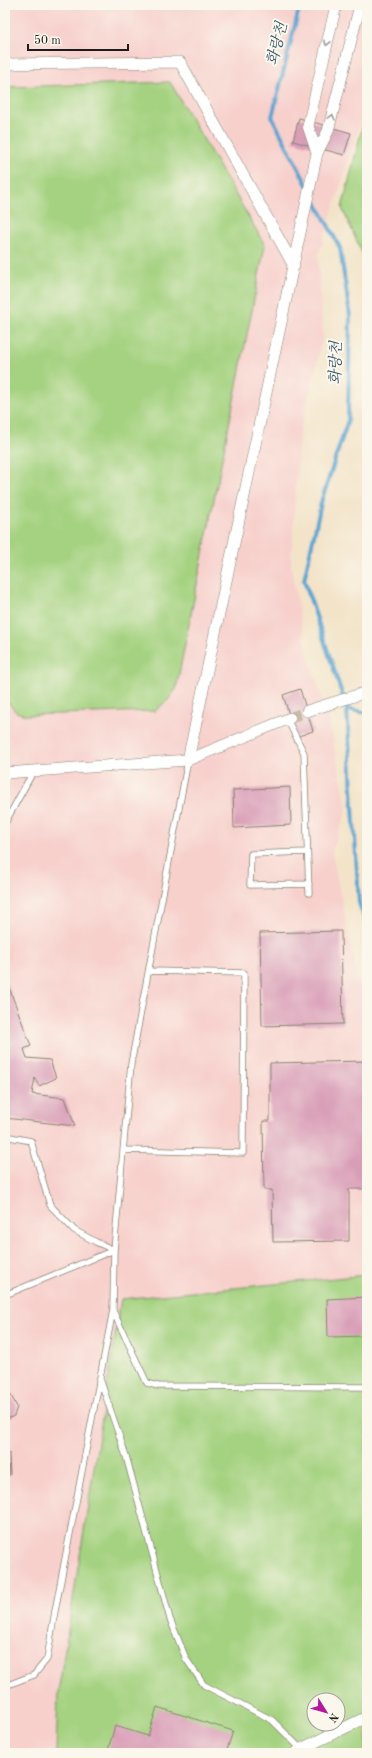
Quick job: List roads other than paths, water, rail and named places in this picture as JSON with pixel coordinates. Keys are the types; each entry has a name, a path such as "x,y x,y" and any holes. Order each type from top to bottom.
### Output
{"street":[{"path":"317,153 308,126 336,5"},
{"path":"188,760 317,153 328,131 360,5"},
{"path":"5,64 180,62 294,266"},
{"path":"308,711 367,692"},
{"path":"5,773 188,760 289,718"},
{"path":"299,1751 367,1717"}],"lane":[{"path":"289,718 304,753 309,893"},
{"path":"5,1686 34,1675 47,1659 113,1310 114,1250 131,1064 188,760"},
{"path":"5,824 34,770"},
{"path":"307,852 251,854 250,885 309,884"},
{"path":"123,1150 244,1153 244,973 148,971"},
{"path":"5,1136 31,1141 50,1205 74,1230 114,1250"},
{"path":"5,1295 114,1250"},
{"path":"113,1310 147,1383 158,1386 367,1387"},
{"path":"100,1378 126,1456 170,1619 186,1659 204,1685 272,1720 299,1751"}],"waterway":[{"name":"화랑천","path":"300,5 272,117 307,185"},
{"name":"화랑천","path":"311,193 340,248 350,316 348,420 322,499 304,580 347,709 367,713"},
{"path":"347,709 359,903 367,928"}],"tunnel":[{"path":"290,718 307,711"}]}
